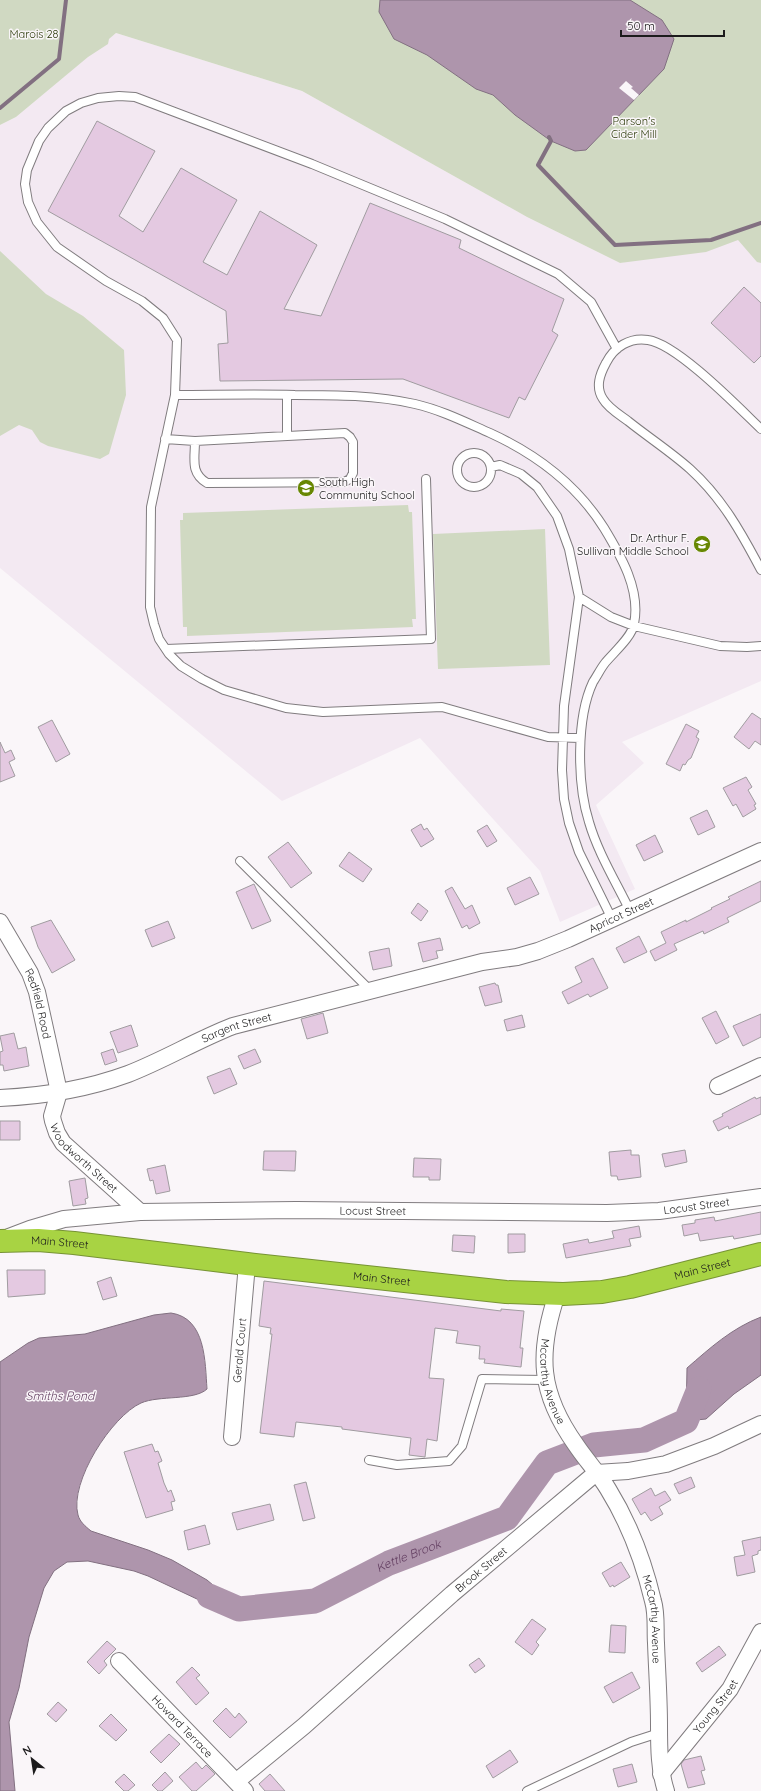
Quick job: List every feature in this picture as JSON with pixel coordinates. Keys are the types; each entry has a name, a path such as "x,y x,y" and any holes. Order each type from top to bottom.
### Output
{"highway":[{"name":"Main Street","path":"0,1241 38,1240 74,1243 247,1264 506,1292 557,1294 616,1290 761,1254"}],"street":[{"name":"Apricot Street","path":"477,964 517,957 538,951 761,851"},
{"name":"Redfield Road","path":"0,922 30,973 35,986 60,1092"},
{"name":"Sargent Street","path":"0,1098 34,1096 97,1084 129,1073 233,1026 477,964"},
{"path":"718,1086 761,1066"},
{"name":"Woodworth Street","path":"60,1092 52,1116 54,1127 60,1140 140,1212"},
{"name":"Locust Street","path":"0,1241 30,1228 64,1219 140,1212 296,1210 607,1213 649,1212 754,1198"},
{"name":"Gerald Court","path":"232,1437 247,1264"},
{"name":"Mccarthy Avenue","path":"557,1294 544,1340 546,1380 550,1399 561,1421 592,1467"},
{"path":"592,1467 628,1471 666,1464 714,1446 761,1424"},
{"name":"McCarthy Avenue","path":"592,1467 608,1489 630,1532 641,1559 654,1603 661,1774 666,1791"},
{"name":"Brook Street","path":"241,1786 304,1726 592,1467"},
{"name":"Young Street","path":"661,1774 730,1689 761,1632"},
{"name":"Howard Terrace","path":"119,1661 241,1786"}],"lane":[{"path":"580,738 562,738 531,732 442,707 323,712 286,708 224,690 181,666 159,639 150,607 151,507 175,395 177,340 163,318 142,301 106,281 57,247 37,222 28,202 25,184 26,170 39,141 48,128 81,103 112,97 135,97 312,164 445,219 558,274 591,302 617,349"},
{"path":"761,429 710,380 667,347 649,340 632,340 621,345 608,358 600,374 598,390 603,400 617,413 689,468 713,491 728,512 761,570"},
{"path":"175,395 331,395 415,404 448,414 516,444 554,472 577,492 596,515 611,539 624,564 634,594 634,626 624,642 603,665 592,684 581,725 580,738 583,794 589,822 604,858 630,911"},
{"path":"287,395 287,435"},
{"path":"165,439 194,441 345,433 353,442 353,473 350,479 344,482 207,483 199,478 195,470 194,441"},
{"path":"473,452 484,455 488,459 491,467 491,475 488,480 479,486 473,487 462,482 457,472 459,461 468,453 473,452"},
{"path":"491,467 500,465 521,474 537,487 557,516 569,549 579,597 564,706 562,782 569,823 579,852 612,919"},
{"path":"166,649 431,639 426,479"},
{"path":"579,597 611,617 634,626 720,646 761,646"},
{"path":"240,860 367,987 374,991"},
{"path":"369,1460 397,1465 449,1461 462,1446 482,1379 546,1380"},
{"path":"527,1791 631,1742 659,1733"}],"shaded area":[{"name":"South High Community School","path":"116,33 302,91 527,217 620,263 761,230 761,681 622,742 644,763 596,805 635,889 560,922 540,871 420,738 282,801 0,568 0,125 16,117"}],"green space":[{"name":"Parson's Cider Mill","path":"0,0 761,0 761,263 757,262 738,240 706,252 620,263 527,217 302,91 116,33 109,39 108,44 88,57 16,117 0,125"},
{"path":"0,251 46,294 83,316 124,350 126,395 109,454 100,459 48,446 40,442 32,430 19,425 0,436"},
{"path":"408,505 409,512 412,512 416,619 412,619 413,627 187,636 187,627 183,627 180,520 183,520 183,513"},
{"path":"545,529 550,665 438,669 433,534"}],"water":[{"path":"380,0 630,0 662,20 674,39 664,69 586,150 575,151 551,141 515,115 493,95 476,89 427,55 394,39 379,12"},
{"name":"Smiths Pond","path":"171,1313 183,1317 191,1323 197,1332 204,1354 207,1389 201,1393 185,1397 157,1399 141,1403 130,1410 118,1421 106,1435 86,1468 80,1485 77,1501 78,1515 81,1522 91,1531 148,1550 172,1560 207,1580 226,1596 239,1599 239,1609 231,1615 148,1576 134,1571 88,1561 67,1562 54,1571 44,1588 29,1637 19,1688 9,1722 15,1791 0,1791 0,1362 28,1343 39,1338 85,1334 154,1315"},
{"path":"761,1317 761,1375 734,1394 706,1419 686,1421 687,1368 731,1333"}],"pier":[{"path":"626,81 639,95 634,100 619,88"}],"building":[{"path":"97,121 155,151 119,216 143,232 181,168 237,200 203,262 227,275 260,211 317,245 284,309 321,316 370,203 461,240 459,248 564,299 552,331 558,335 525,400 519,397 509,418 403,379 220,381 218,344 228,343 226,311 48,211"},
{"path":"744,287 761,303 761,356 754,363 711,323"},
{"path":"752,713 761,719 761,745 755,741 749,749 734,737"},
{"path":"52,720 70,754 56,762 38,727"},
{"path":"686,724 699,731 696,737 699,739 691,758 685,765 683,764 680,771 666,764"},
{"path":"0,742 5,753 11,750 15,759 9,762 15,776 0,782"},
{"path":"746,777 752,787 748,790 756,804 754,805 756,809 743,817 736,804 733,806 723,788"},
{"path":"707,810 715,827 698,835 690,818"},
{"path":"421,824 424,830 427,828 434,839 421,847 411,830"},
{"path":"487,825 497,841 487,847 477,831"},
{"path":"655,835 663,852 644,861 636,845"},
{"path":"288,842 312,873 291,888 268,857"},
{"path":"349,852 372,869 363,882 339,866"},
{"path":"530,877 539,894 515,905 507,888"},
{"path":"761,881 761,901 727,918 729,922 704,934 703,931 674,944 677,950 655,961 650,951 666,943 661,932 712,909 711,908 730,899 728,897"},
{"path":"254,884 271,921 252,929 236,892"},
{"path":"452,887 465,909 472,905 480,923 469,929 467,925 462,928 445,891"},
{"path":"418,903 428,911 421,921 411,913"},
{"path":"51,920 75,960 52,973 38,947 31,927"},
{"path":"168,921 175,938 152,947 145,930"},
{"path":"639,936 647,952 624,963 616,948"},
{"path":"440,938 443,950 436,951 438,958 423,962 418,943"},
{"path":"389,948 392,966 373,970 369,952"},
{"path":"593,958 608,988 590,997 588,994 568,1004 562,992 582,982 575,967"},
{"path":"495,983 498,985 502,1002 485,1006 479,987"},
{"path":"716,1011 729,1037 716,1044 702,1018"},
{"path":"323,1013 328,1033 307,1039 301,1019"},
{"path":"761,1014 761,1037 743,1046 733,1026"},
{"path":"522,1015 525,1027 507,1031 504,1020"},
{"path":"131,1025 138,1046 118,1053 110,1032"},
{"path":"14,1033 18,1049 26,1047 29,1066 4,1071 3,1065 0,1065 0,1052 3,1051 0,1036"},
{"path":"113,1049 117,1061 105,1065 101,1053"},
{"path":"255,1049 261,1062 244,1069 238,1056"},
{"path":"230,1068 237,1084 214,1094 207,1077"},
{"path":"755,1097 756,1099 761,1097 761,1114 729,1129 728,1126 718,1131 713,1121 723,1116 722,1114"},
{"path":"0,1121 20,1121 20,1140 0,1140"},
{"path":"631,1150 631,1155 639,1155 641,1177 618,1180 617,1176 611,1176 609,1152"},
{"path":"685,1150 687,1162 665,1167 662,1154"},
{"path":"264,1151 296,1151 295,1171 263,1170"},
{"path":"414,1158 441,1159 440,1180 429,1180 429,1177 413,1177"},
{"path":"165,1165 170,1191 156,1194 153,1180 150,1181 147,1169"},
{"path":"85,1178 88,1198 85,1199 86,1204 73,1206 69,1181"},
{"path":"761,1212 761,1234 734,1239 733,1236 700,1241 698,1233 684,1236 682,1225 695,1223 695,1220 714,1217 715,1221"},
{"path":"639,1226 641,1237 629,1239 631,1246 566,1258 563,1244 588,1239 589,1243 614,1238 612,1231"},
{"path":"508,1234 525,1234 525,1252 508,1253"},
{"path":"453,1235 475,1236 474,1253 452,1251"},
{"path":"7,1270 45,1270 45,1294 8,1297"},
{"path":"111,1277 117,1296 103,1300 97,1282"},
{"path":"264,1281 501,1311 501,1309 524,1311 520,1348 523,1348 521,1367 484,1363 485,1359 479,1359 480,1346 456,1343 458,1331 435,1328 429,1378 444,1379 437,1441 427,1439 425,1457 409,1455 411,1438 342,1429 342,1427 296,1422 294,1437 260,1433 272,1334 270,1334 271,1328 259,1326"},
{"path":"152,1444 155,1452 158,1451 162,1461 158,1463 164,1483 168,1492 171,1490 175,1501 171,1502 173,1510 146,1518 124,1452"},
{"path":"691,1477 695,1487 679,1494 674,1484"},
{"path":"306,1482 315,1518 303,1521 294,1485"},
{"path":"651,1488 655,1496 665,1491 671,1500 659,1507 663,1514 651,1521 645,1512 641,1515 632,1499"},
{"path":"270,1504 274,1520 237,1530 232,1513"},
{"path":"205,1525 210,1544 188,1550 184,1531"},
{"path":"761,1537 761,1550 758,1551 758,1554 752,1556 755,1572 737,1576 734,1557 745,1555 742,1541"},
{"path":"621,1562 630,1577 614,1587 613,1585 610,1587 602,1573"},
{"path":"532,1619 546,1629 536,1642 539,1645 532,1655 515,1642"},
{"path":"611,1625 626,1626 625,1653 609,1652"},
{"path":"107,1641 116,1649 104,1661 107,1665 99,1674 87,1662"},
{"path":"719,1646 726,1655 702,1672 696,1663"},
{"path":"479,1658 485,1666 475,1673 469,1665"},
{"path":"192,1667 200,1675 196,1678 209,1693 196,1705 176,1682"},
{"path":"632,1672 640,1688 613,1703 604,1687"},
{"path":"58,1702 67,1710 56,1722 47,1714"},
{"path":"226,1708 235,1718 239,1713 247,1722 230,1738 213,1721"},
{"path":"111,1714 127,1730 116,1741 99,1726"},
{"path":"169,1734 180,1744 161,1763 150,1752"},
{"path":"510,1750 518,1762 493,1778 486,1766"},
{"path":"701,1756 705,1770 701,1771 705,1784 688,1788 681,1764 684,1760"},
{"path":"196,1762 202,1769 206,1765 215,1774 196,1791 192,1791 179,1777"},
{"path":"632,1764 637,1782 618,1787 613,1769"},
{"path":"165,1772 173,1781 162,1791 158,1791 152,1785"},
{"path":"124,1774 135,1785 128,1791 124,1791 115,1782"},
{"path":"270,1774 285,1791 265,1791 259,1784"}],"waterway":[{"path":"0,108 59,59 66,0"},
{"path":"549,137 551,141 538,165 615,245 711,240 761,223"},
{"name":"Kettle Brook","path":"209,1596 239,1609 315,1601 389,1563 507,1518 547,1463 594,1445 644,1440 686,1421 699,1389"}],"place":[{"name":"South High Community School","path":"306,488"},
{"name":"Dr. Arthur F. Sullivan Middle School","path":"702,544"}],"park label":[{"name":"Marois 28","path":"34,34"}]}
